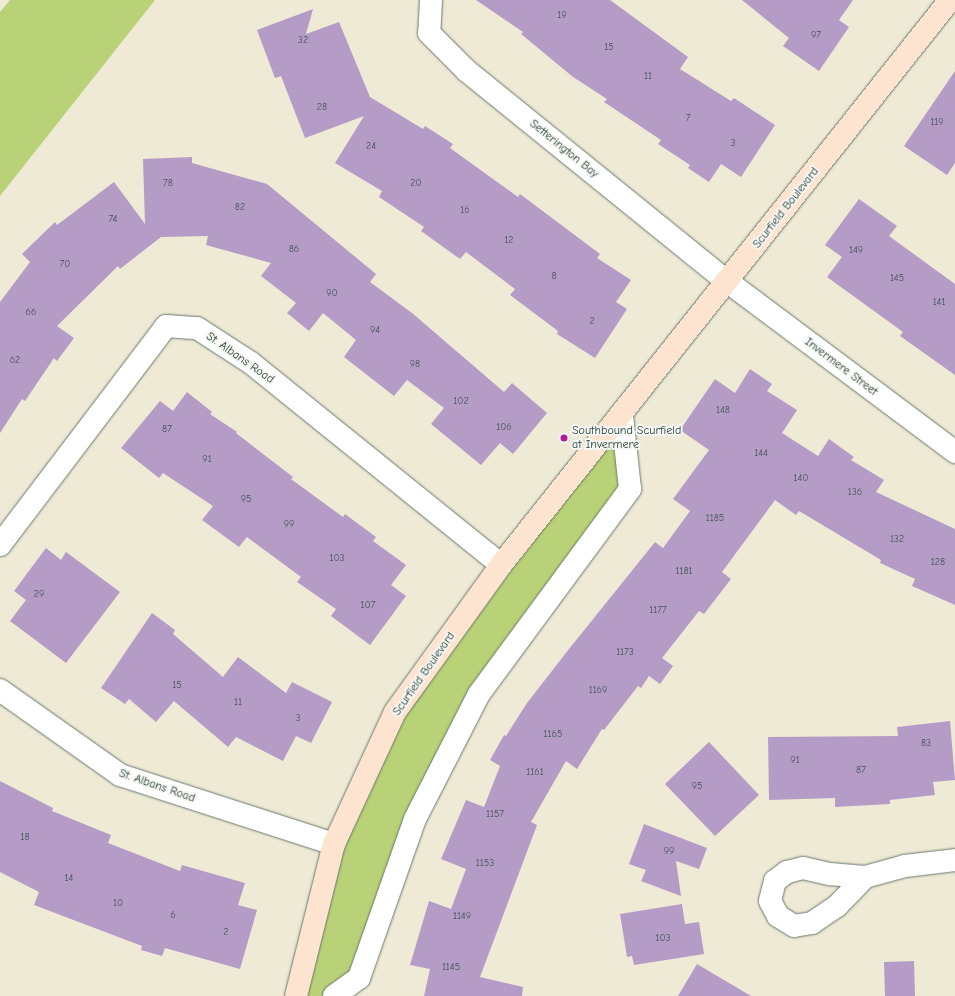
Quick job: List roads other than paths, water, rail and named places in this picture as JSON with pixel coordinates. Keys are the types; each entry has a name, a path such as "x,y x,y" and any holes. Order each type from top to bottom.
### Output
{"street":[{"name":"Setterington Bay","path":"431,0 429,33 467,71 728,282"},
{"name":"Scurfield Boulevard","path":"296,996 334,844 395,712 501,565 728,282 950,0"},
{"name":"Invermere Street","path":"728,282 955,452"},
{"name":"St. Albans Road","path":"0,545 166,326 197,328 251,363 501,565"},
{"path":"334,996 359,978 415,819 478,694 630,489 622,415"},
{"name":"St. Albans Road","path":"0,690 120,775 334,844"},
{"path":"865,877 905,866 955,860"}],"place":[{"name":"Southbound Scurfield at Invermere","path":"564,438"}]}
